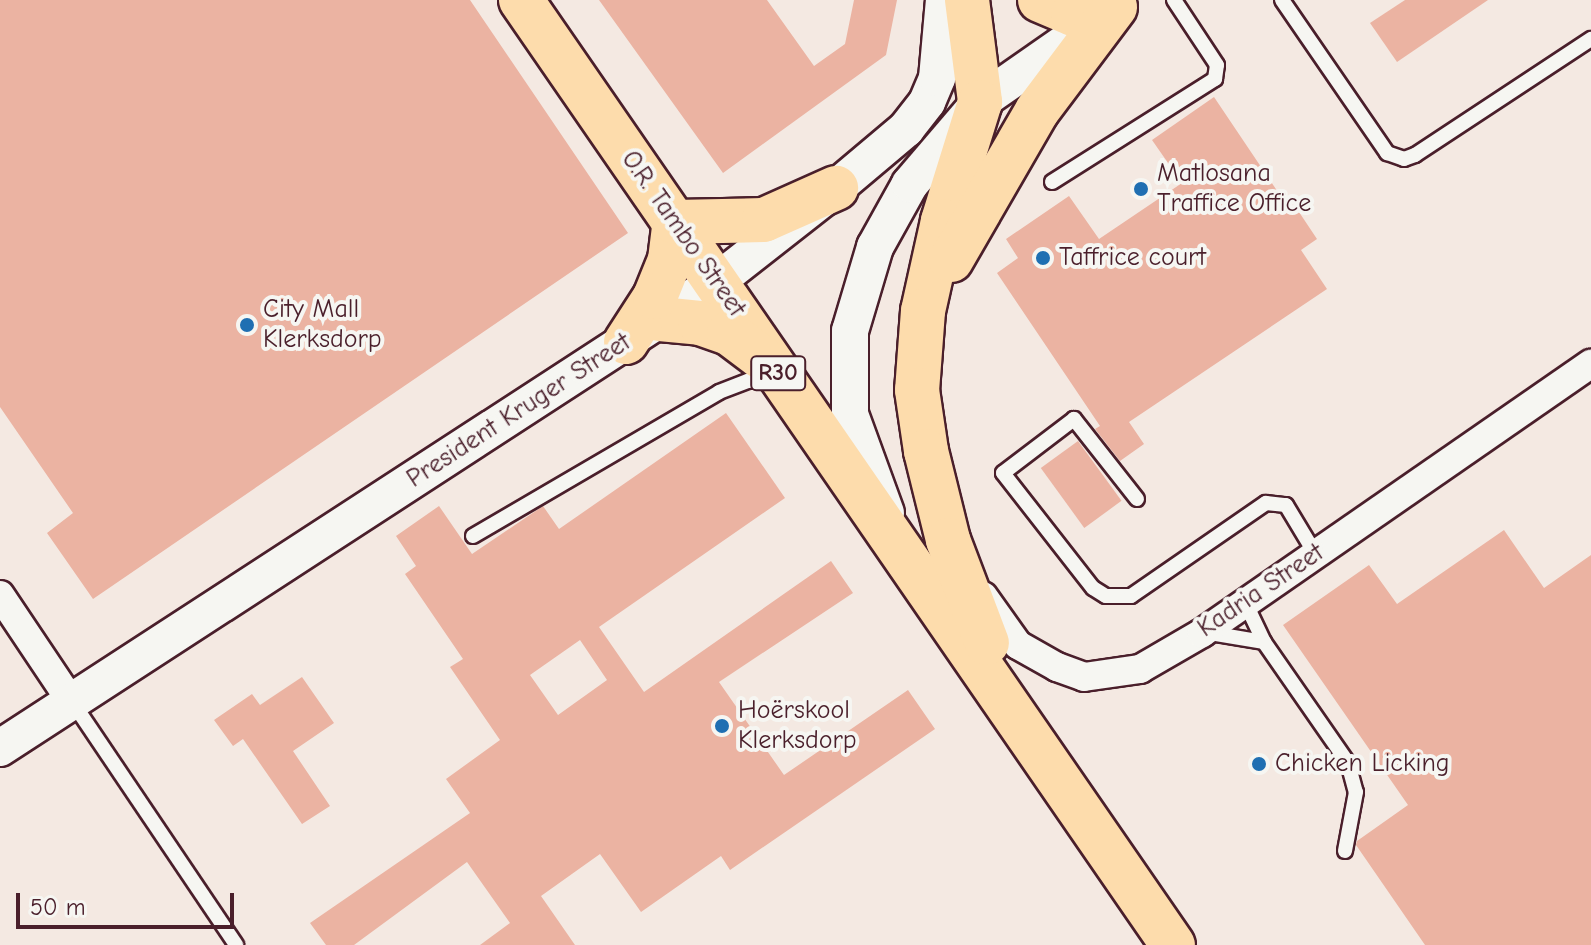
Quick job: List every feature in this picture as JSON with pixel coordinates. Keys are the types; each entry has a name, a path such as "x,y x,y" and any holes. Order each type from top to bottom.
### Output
{"main road":[{"name":"O.R. Tambo Street","path":"521,0 1173,945"},
{"name":"R30","path":"967,0 980,102"},
{"path":"1040,0 1073,14 1113,9"},
{"path":"923,311 1037,111 1113,9"},
{"name":"O.R. Tambo Street","path":"980,102 943,221 923,311 917,390 926,451 948,540 975,616 1034,747"},
{"path":"779,373 729,333 700,323 643,330 670,260 675,222 764,220 836,188"}],"street":[{"name":"President Kruger Street","path":"0,748 716,282 836,188 906,129 927,102 937,78 944,0"},
{"path":"898,544 850,414 850,331 875,247 910,184 980,102 1113,9"},
{"name":"Kadria Street","path":"948,540 990,608 1018,645 1057,667 1084,677 1140,669 1202,633 1591,364"},
{"path":"0,595 71,701"}],"lane":[{"path":"1052,182 1215,79 1217,65 1174,0"},
{"path":"1282,0 1387,153 1404,159 1415,155 1591,39"},
{"path":"473,536 719,392 779,373"},
{"path":"1137,499 1074,419 1003,473 1093,588 1106,596 1131,596 1266,503 1286,505 1316,555"},
{"path":"1245,602 1264,642 1352,771 1356,792 1345,851"},
{"path":"1202,633 1229,634 1264,642"},
{"path":"71,701 236,945"}],"building":[{"name":"City Mall Klerksdorp","path":"0,0 470,0 628,233 93,599 47,533 73,513 0,407"},
{"path":"599,0 767,0 814,66 845,44 854,0 897,0 886,55 723,173"},
{"path":"1405,0 1488,0 1397,62 1370,23"},
{"path":"1214,97 1292,213 1297,209 1317,239 1301,250 1327,289 1129,422 1144,444 1120,461 1095,429 1100,426 997,273 1018,258 1006,239 1069,196 1099,239 1182,183 1152,140"},
{"path":"726,413 785,498 599,627 644,692 831,561 853,593 719,682 784,775 908,690 935,729 730,870 721,856 641,912 600,854 541,896 575,945 480,945 510,923 467,862 354,945 326,945 310,923 470,813 446,779 500,740 450,667 463,659 405,574 416,566 396,536 439,506 472,554 543,506 559,529","holes":["580,640 607,680 558,715 530,675"]},
{"path":"1078,441 1121,501 1084,528 1041,468"},
{"path":"1504,530 1544,588 1591,555 1591,945 1425,945 1356,845 1357,841 1408,805 1283,625 1369,565 1397,604"},
{"path":"302,677 334,723 293,751 330,806 302,824 243,739 233,746 214,720 252,694 260,705"}],"place":[{"name":"Matlosana Traffice Office","path":"1141,189"},
{"name":"Taffrice court","path":"1043,258"},
{"name":"City Mall Klerksdorp","path":"247,325"},
{"name":"Hoërskool Klerksdorp","path":"722,726"},
{"name":"Chicken Licking","path":"1259,764"}]}
